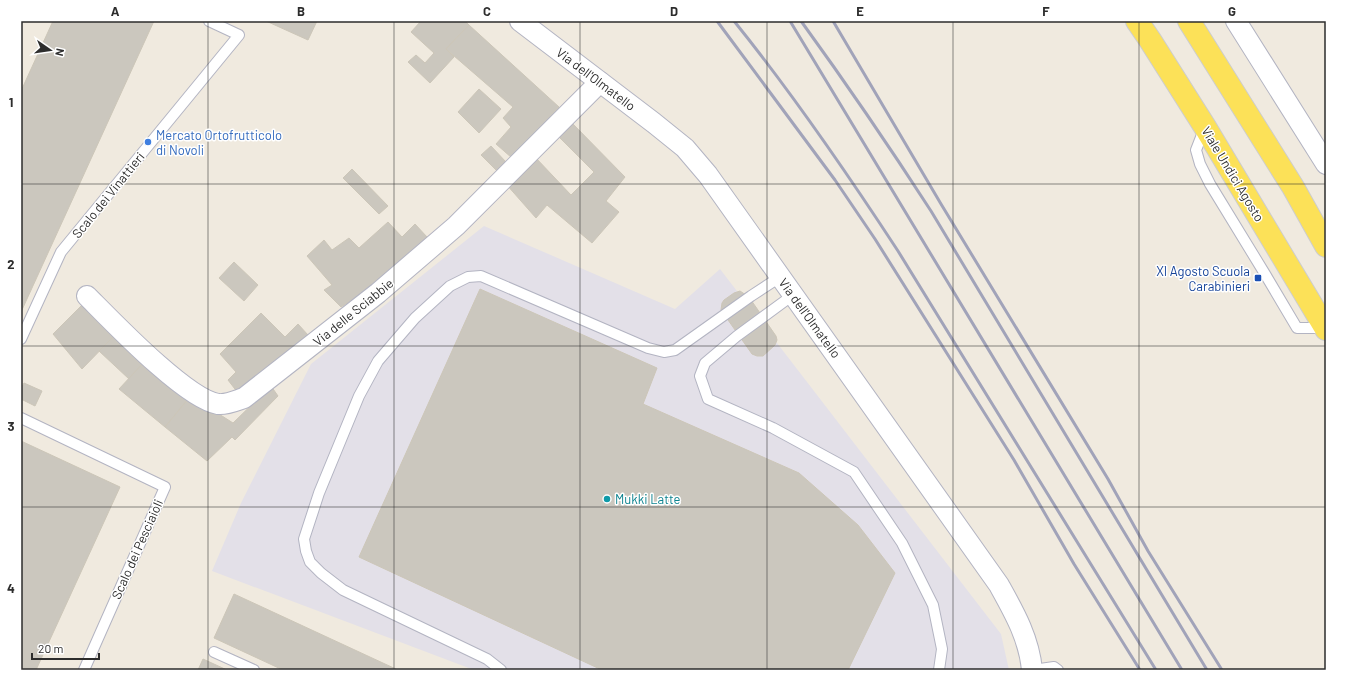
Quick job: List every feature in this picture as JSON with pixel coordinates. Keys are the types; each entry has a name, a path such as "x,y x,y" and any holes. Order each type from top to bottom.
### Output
{"main road":[{"name":"Viale Undici Agosto","path":"1137,21 1205,127 1326,329"},
{"path":"1189,21 1289,180 1326,246"}],"street":[{"name":"Via dell'Olmatello","path":"520,21 685,148 708,175 999,585 1025,636 1031,656 1032,670"},
{"path":"1236,21 1326,164"},
{"name":"Via delle Sciabbie","path":"87,296 168,373 204,399 217,404 230,404 244,398 378,293 456,226 600,82"}],"lane":[{"name":"Scalo dei Vinattieri","path":"21,338 61,252 239,35 209,21"},
{"path":"501,670 488,660 344,590 321,573 310,562 306,552 304,539 318,493 359,396 378,361 415,318 450,286 468,276 481,276 648,348 664,352 676,350 780,277"},
{"path":"793,295 737,336 704,363 700,376 708,399 773,428 854,472 902,543 933,605 942,649 939,670"},
{"name":"Scalo dei Pesciaioli","path":"21,418 165,487 84,670"},
{"path":"214,652 254,670"},
{"path":"1032,670 1054,667 1058,670"}],"shaded area":[{"path":"484,226 675,309 720,269 1001,634 1009,670 474,670 212,571 241,503 311,364"}],"building":[{"path":"53,21 154,21 21,312 21,91"},
{"path":"266,21 317,21 308,40"},
{"path":"421,21 465,21 469,25 446,49 454,57 430,83 408,62 416,55 425,63 434,53 411,32"},
{"path":"469,25 559,107 512,158 496,144 511,127 503,118 513,107 446,49"},
{"path":"479,89 501,109 479,133 458,112"},
{"path":"571,122 625,177 606,201 619,212 592,243 547,205 536,218 506,184 535,157 571,195 594,172 558,136"},
{"path":"491,146 506,162 497,171 481,155"},
{"path":"352,169 388,206 379,214 343,178"},
{"path":"388,222 402,237 415,224 427,237 382,280 341,307 324,290 332,285 307,256 324,240 332,250 349,238 359,248"},
{"path":"234,262 258,285 244,301 219,278"},
{"name":"Mukki Latte","path":"480,289 657,368 643,404 799,473 858,525 895,573 848,670 602,670 359,557"},
{"path":"740,291 751,300 776,336 777,340 775,345 763,356 752,354 721,310 724,300"},
{"path":"82,305 115,335 82,369 53,334"},
{"path":"261,313 285,337 298,324 308,335 238,393 228,380 236,372 220,354"},
{"path":"115,335 145,361 129,379 99,351"},
{"path":"145,361 189,398 165,427 119,389"},
{"path":"24,383 42,391 35,406 21,399 21,389"},
{"path":"271,386 278,396 235,440 232,437 207,461 165,427 189,398 208,407 233,423"},
{"path":"21,441 120,487 36,670 21,670"},
{"path":"234,594 398,670 283,670 214,638"},
{"path":"203,659 227,670 198,670"}],"railway":[{"path":"717,21 835,180 875,239 1014,460 1074,564 1140,670"},
{"path":"734,21 819,134 898,251 1156,670"},
{"path":"790,21 1182,670"},
{"path":"801,21 867,115 931,211 1207,670"},
{"path":"833,21 941,204 1108,479 1148,551 1222,670"}],"place":[{"name":"Mercato Ortofrutticolo di Novoli","path":"148,142"},
{"name":"XI Agosto Scuola Carabinieri","path":"1258,278"},
{"name":"Mukki Latte","path":"607,499"}]}
